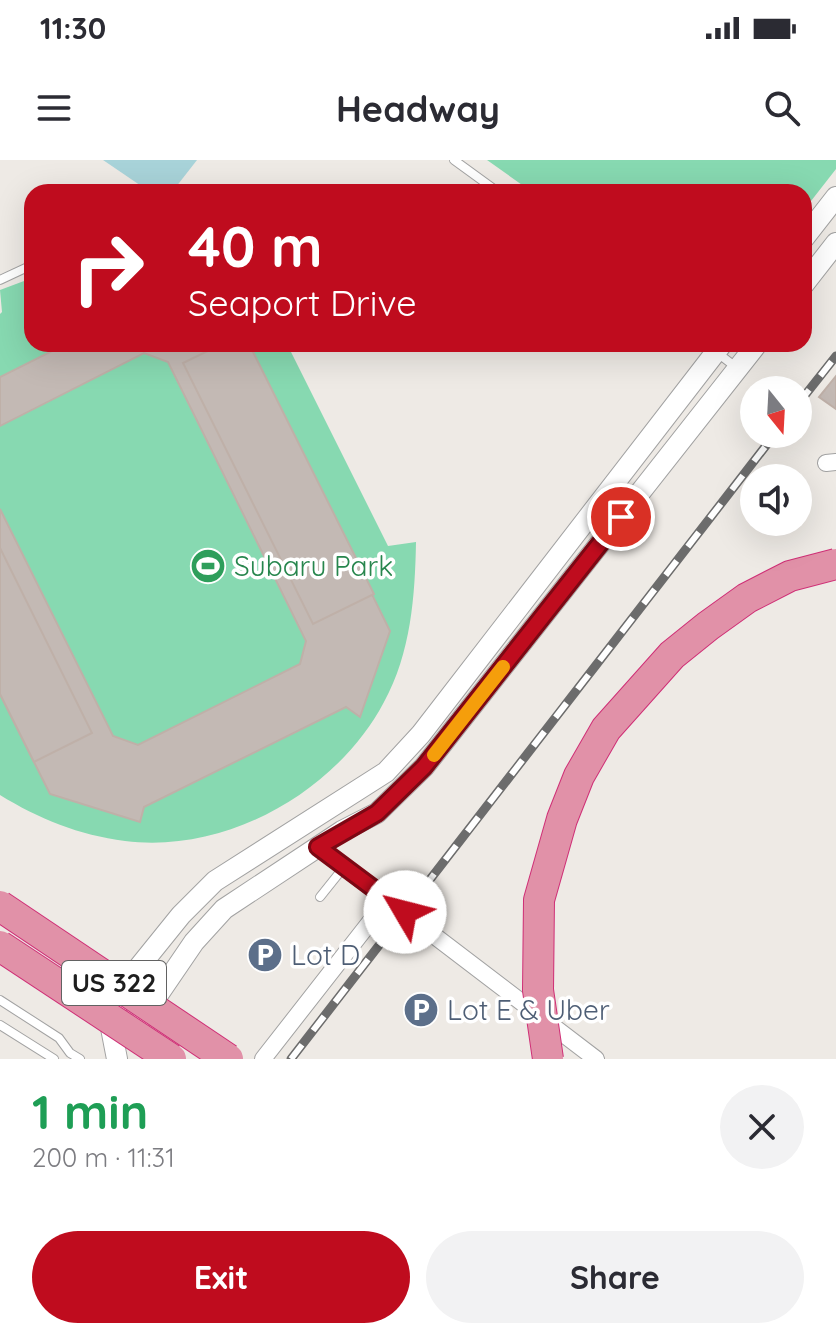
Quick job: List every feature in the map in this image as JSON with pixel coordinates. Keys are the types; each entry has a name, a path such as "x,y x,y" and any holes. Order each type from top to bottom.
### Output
{"highway":[{"path":"548,1059 538,990 539,900 562,819 579,776 606,729 672,655 747,598 790,576 836,564"},
{"name":"US 322","path":"0,906 228,1059"},
{"name":"US 322","path":"0,946 171,1059"}],"street":[{"path":"812,230 826,216 836,197"},
{"path":"812,274 836,243"},
{"path":"116,1051 111,1028 117,1005 135,972 174,924 215,881 386,772 413,744 711,352"},
{"path":"116,1051 134,1030 194,942 224,909 342,831 377,813 424,767 751,352"},
{"path":"318,847 596,1059"},
{"path":"263,1059 388,899"}],"lane":[{"path":"454,160 487,184"},
{"path":"0,280 24,269"},
{"path":"721,352 738,369"},
{"path":"524,601 544,615"},
{"path":"327,811 342,831"},
{"path":"320,897 345,866"},
{"path":"174,924 194,942"},
{"path":"0,1000 59,1038 70,1053 80,1059"},
{"path":"0,1025 54,1059 70,1053"}],"green space":[{"path":"487,160 836,160 836,169 812,200 812,184 521,184"},
{"name":"Subaru Park","path":"24,281 24,352 291,352 388,546 416,542 413,603 406,644 384,702 364,734 338,763 308,789 275,810 239,826 202,837 163,842 125,841 60,825 0,795 0,290"}],"water":[{"path":"103,160 197,160 178,184 138,184"}],"building":[{"path":"50,352 253,352 390,631 360,717 346,707 144,807 140,822 50,794 0,694 0,509 113,736 138,745 300,664 306,641 168,362 144,353 0,426 0,377"},
{"path":"206,352 253,352 374,594 313,624 183,363"},
{"path":"836,376 836,409 819,397"},
{"path":"0,548 92,733 34,762 0,694"}],"railway":[{"path":"812,386 836,356"},
{"path":"291,1059 764,448"}],"slow traffic":[{"path":"434,755 503,667"}],"place":[{"name":"Subaru Park","path":"208,566"},
{"name":"Lot D","path":"265,955"},
{"name":"Lot E & Uber","path":"421,1010"}],"route":[{"path":"405,912 318,847 377,813 424,767 621,517"}]}
